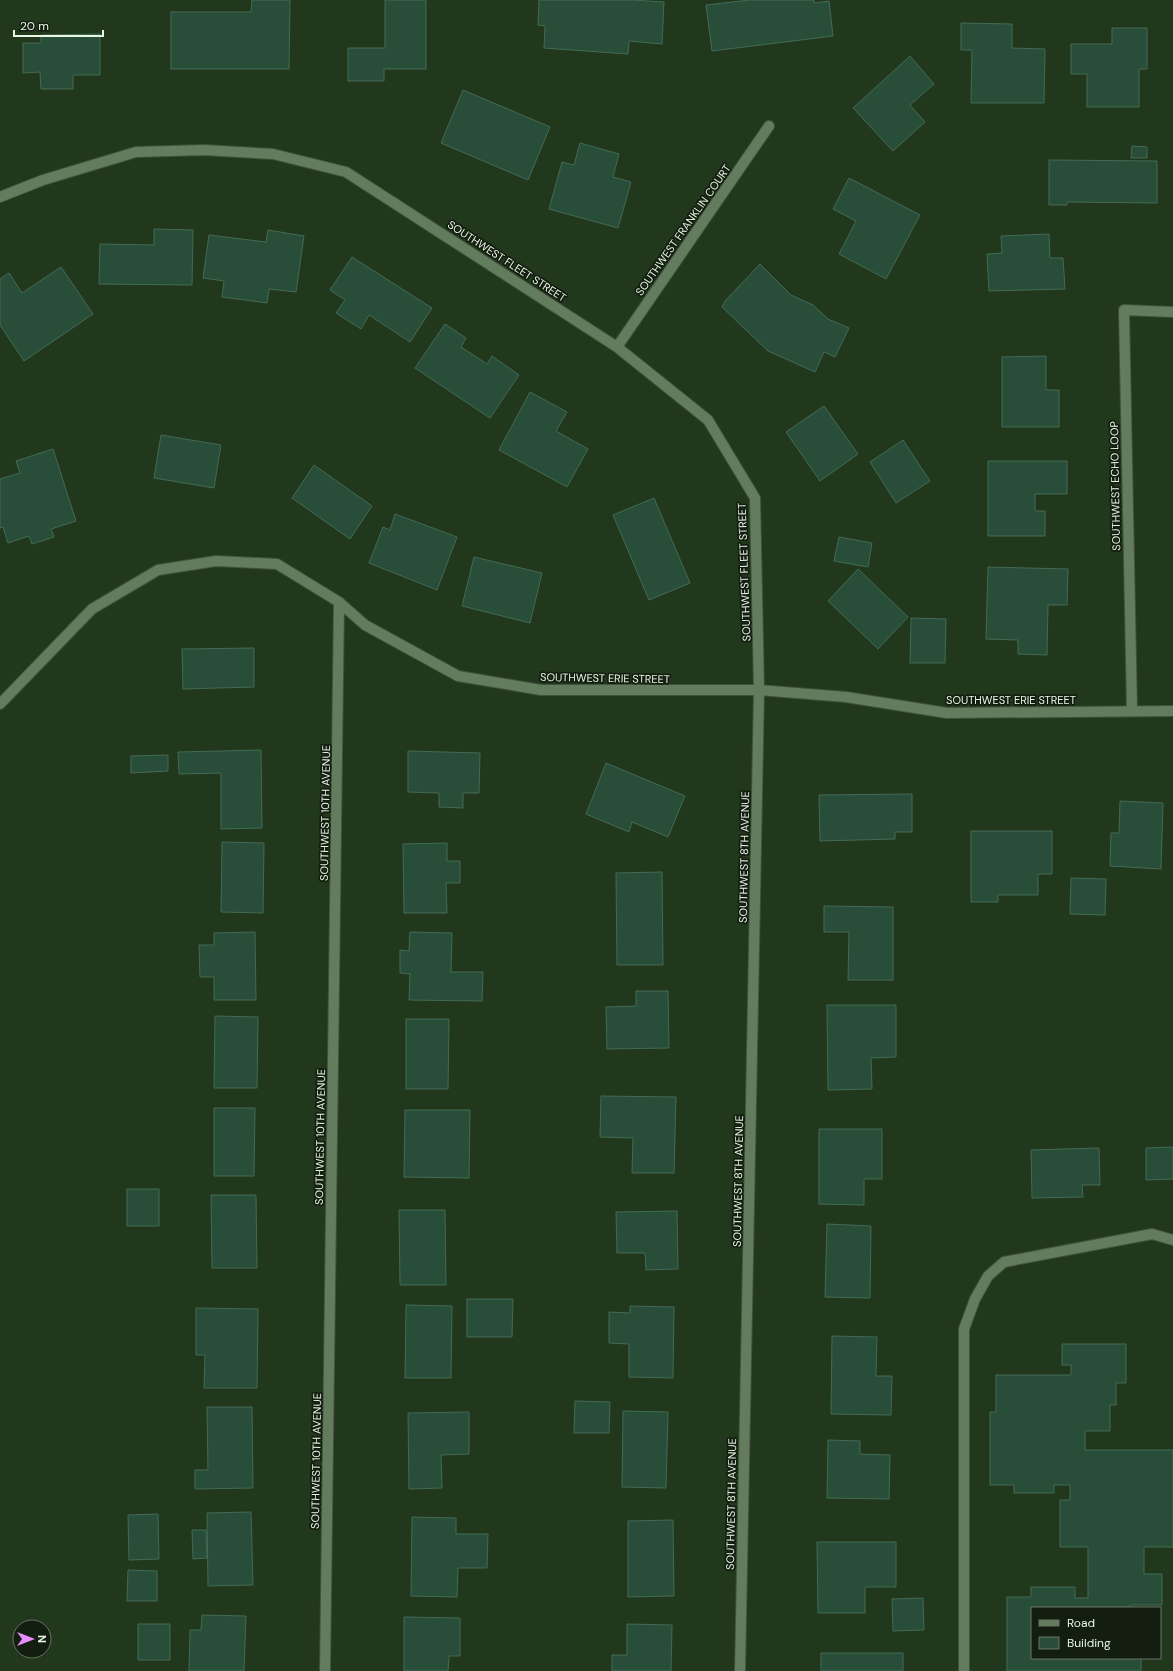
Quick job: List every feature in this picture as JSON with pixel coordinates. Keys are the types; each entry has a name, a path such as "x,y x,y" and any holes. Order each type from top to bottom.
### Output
{"street":[{"name":"SOUTHWEST FRANKLIN COURT","path":"617,347 769,126"},
{"name":"SOUTHWEST FLEET STREET","path":"0,197 43,180 136,152 204,150 273,154 346,172 617,347 708,420 755,498 759,690"},
{"name":"SOUTHWEST ECHO LOOP","path":"1132,711 1124,310 1173,312"},
{"name":"SOUTHWEST ERIE STREET","path":"0,704 92,609 158,570 216,561 277,564 339,602 365,625 458,676 541,690 759,690 846,697 947,713 1173,711"},
{"name":"SOUTHWEST 10TH AVENUE","path":"325,1671 339,602"},
{"name":"SOUTHWEST 8TH AVENUE","path":"740,1671 759,690"},
{"path":"964,1671 964,1329 975,1299 988,1276 1004,1262 1152,1234 1173,1240"}],"building":[{"path":"252,0 290,0 289,69 171,69 171,12 251,12"},
{"path":"385,0 426,0 426,69 384,69 384,81 348,81 348,48 385,48"},
{"path":"539,0 632,0 664,2 662,44 629,41 628,54 544,48 545,26 538,25"},
{"path":"750,0 814,0 814,3 829,1 833,36 712,51 706,5"},
{"path":"961,23 1012,24 1012,48 1045,49 1044,103 971,103 972,50 961,50"},
{"path":"1112,28 1147,28 1147,69 1139,69 1139,107 1087,107 1087,74 1071,74 1071,44 1112,44"},
{"path":"100,34 100,75 73,75 73,89 41,89 40,72 23,73 23,43 41,43 41,35"},
{"path":"910,56 934,84 910,105 925,122 893,151 853,108"},
{"path":"463,90 550,127 528,180 441,143"},
{"path":"580,143 619,154 613,177 631,182 618,228 549,209 562,162 574,165"},
{"path":"1132,146 1147,147 1147,158 1131,158"},
{"path":"1049,160 1157,161 1157,203 1067,202 1067,205 1049,205"},
{"path":"849,178 920,215 886,279 839,254 856,221 833,209"},
{"path":"154,229 193,230 192,285 99,284 100,244 154,245"},
{"path":"268,230 304,236 296,292 269,289 267,303 222,297 224,281 203,278 209,235 266,242"},
{"path":"1049,234 1050,258 1063,258 1065,289 989,291 987,254 1002,253 1001,236"},
{"path":"352,257 432,308 410,342 369,315 361,329 336,313 345,300 330,290"},
{"path":"760,264 791,295 813,305 828,319 849,328 835,357 824,352 815,372 768,351 722,307 725,301"},
{"path":"61,267 93,314 24,361 0,325 0,279 9,273 22,293"},
{"path":"445,324 466,338 461,347 487,364 492,356 519,375 490,418 415,368"},
{"path":"1046,356 1046,390 1059,390 1059,427 1002,427 1002,357"},
{"path":"530,392 567,412 556,431 588,449 567,487 499,450"},
{"path":"824,406 858,454 820,481 786,432"},
{"path":"161,435 221,445 214,488 154,478"},
{"path":"903,440 930,481 896,503 870,462"},
{"path":"53,449 76,521 51,529 54,537 32,544 29,536 8,543 3,527 0,528 0,479 20,473 16,461"},
{"path":"988,461 1067,461 1067,494 1035,494 1035,511 1045,511 1045,536 988,536"},
{"path":"314,465 372,506 350,539 292,498"},
{"path":"654,498 690,583 649,600 613,515"},
{"path":"395,514 457,537 437,590 369,563 383,527 390,530"},
{"path":"839,537 872,543 868,567 834,561"},
{"path":"474,557 542,573 530,623 462,606"},
{"path":"988,567 1068,569 1067,605 1048,605 1047,655 1018,654 1018,640 986,639"},
{"path":"858,569 908,617 878,649 828,601"},
{"path":"911,618 946,619 945,663 910,663"},
{"path":"254,648 254,687 183,689 182,649"},
{"path":"261,750 262,828 221,829 221,773 179,774 178,752"},
{"path":"408,751 480,753 479,793 463,793 463,808 439,807 439,793 408,792"},
{"path":"168,755 168,771 131,773 131,756"},
{"path":"606,763 685,796 668,837 632,822 629,832 586,814"},
{"path":"912,794 912,832 895,832 895,839 820,841 819,795"},
{"path":"1120,801 1163,803 1161,869 1110,866 1111,833 1119,833"},
{"path":"971,831 1052,831 1052,874 1038,874 1038,895 998,895 998,902 971,902"},
{"path":"222,842 264,843 263,913 221,912"},
{"path":"447,843 447,861 460,861 460,883 446,883 447,913 404,913 403,844"},
{"path":"662,872 663,965 617,965 616,873"},
{"path":"1071,878 1106,879 1105,915 1070,914"},
{"path":"824,906 893,907 893,980 848,980 849,932 824,932"},
{"path":"255,932 256,1000 214,1000 214,977 200,977 199,945 214,945 214,933"},
{"path":"410,932 452,933 451,972 483,972 482,1001 409,1000 410,974 400,973 400,950 409,951"},
{"path":"636,991 668,991 669,1048 607,1049 606,1007 636,1006"},
{"path":"827,1005 896,1005 896,1057 871,1058 872,1089 828,1090"},
{"path":"215,1016 258,1017 257,1088 214,1088"},
{"path":"406,1019 449,1019 448,1089 406,1089"},
{"path":"601,1096 676,1097 674,1173 632,1173 633,1138 600,1137"},
{"path":"214,1108 255,1108 254,1176 214,1176"},
{"path":"405,1110 470,1110 469,1178 404,1177"},
{"path":"819,1129 882,1129 882,1179 864,1179 864,1205 819,1204"},
{"path":"1173,1147 1173,1179 1146,1180 1146,1148"},
{"path":"1099,1148 1100,1185 1082,1185 1083,1197 1032,1198 1031,1150"},
{"path":"127,1189 159,1189 159,1226 127,1226"},
{"path":"211,1195 256,1195 257,1268 212,1268"},
{"path":"399,1210 445,1210 446,1285 400,1285"},
{"path":"677,1211 678,1269 646,1270 645,1253 617,1253 616,1212"},
{"path":"827,1224 871,1226 870,1298 825,1297"},
{"path":"467,1299 513,1299 512,1337 467,1337"},
{"path":"406,1305 452,1306 451,1378 405,1378"},
{"path":"630,1306 674,1307 673,1378 629,1377 629,1344 609,1343 609,1312 630,1313"},
{"path":"196,1308 258,1309 257,1388 204,1388 205,1355 196,1355"},
{"path":"832,1336 877,1337 876,1376 892,1376 891,1415 831,1414"},
{"path":"1062,1344 1126,1344 1126,1383 1116,1383 1116,1405 1110,1405 1110,1431 1085,1431 1085,1450 1173,1450 1173,1547 1144,1547 1144,1574 1162,1574 1162,1605 1130,1605 1130,1607 1031,1607 1031,1659 1141,1659 1141,1671 1007,1671 1007,1597 1031,1597 1031,1587 1075,1587 1075,1598 1088,1598 1088,1547 1060,1547 1060,1500 1070,1500 1070,1485 1054,1485 1054,1493 1014,1493 1014,1485 990,1485 990,1412 996,1412 996,1375 1071,1375 1071,1365 1062,1365"},
{"path":"575,1401 610,1402 609,1433 574,1433"},
{"path":"207,1407 252,1407 253,1488 195,1489 195,1470 208,1470"},
{"path":"623,1411 668,1412 666,1488 622,1487"},
{"path":"469,1412 469,1454 441,1455 442,1488 409,1489 408,1413"},
{"path":"828,1440 860,1441 860,1454 890,1455 889,1499 827,1498"},
{"path":"251,1512 253,1585 208,1586 207,1513"},
{"path":"158,1514 159,1559 129,1560 128,1515"},
{"path":"412,1517 456,1518 456,1534 488,1534 487,1568 458,1568 457,1597 411,1596"},
{"path":"673,1520 674,1596 628,1597 628,1521"},
{"path":"192,1530 206,1530 207,1558 193,1559"},
{"path":"817,1542 896,1542 896,1587 865,1587 865,1613 818,1613"},
{"path":"128,1570 157,1571 157,1601 127,1601"},
{"path":"923,1598 924,1630 893,1631 892,1599"},
{"path":"202,1615 246,1616 244,1671 189,1671 190,1630 201,1630"},
{"path":"404,1617 460,1618 460,1656 449,1656 448,1671 404,1671"},
{"path":"138,1624 170,1624 170,1660 138,1660"},
{"path":"627,1624 672,1625 671,1671 612,1671 612,1655 627,1655"},
{"path":"821,1653 903,1653 903,1671 821,1671"}]}
